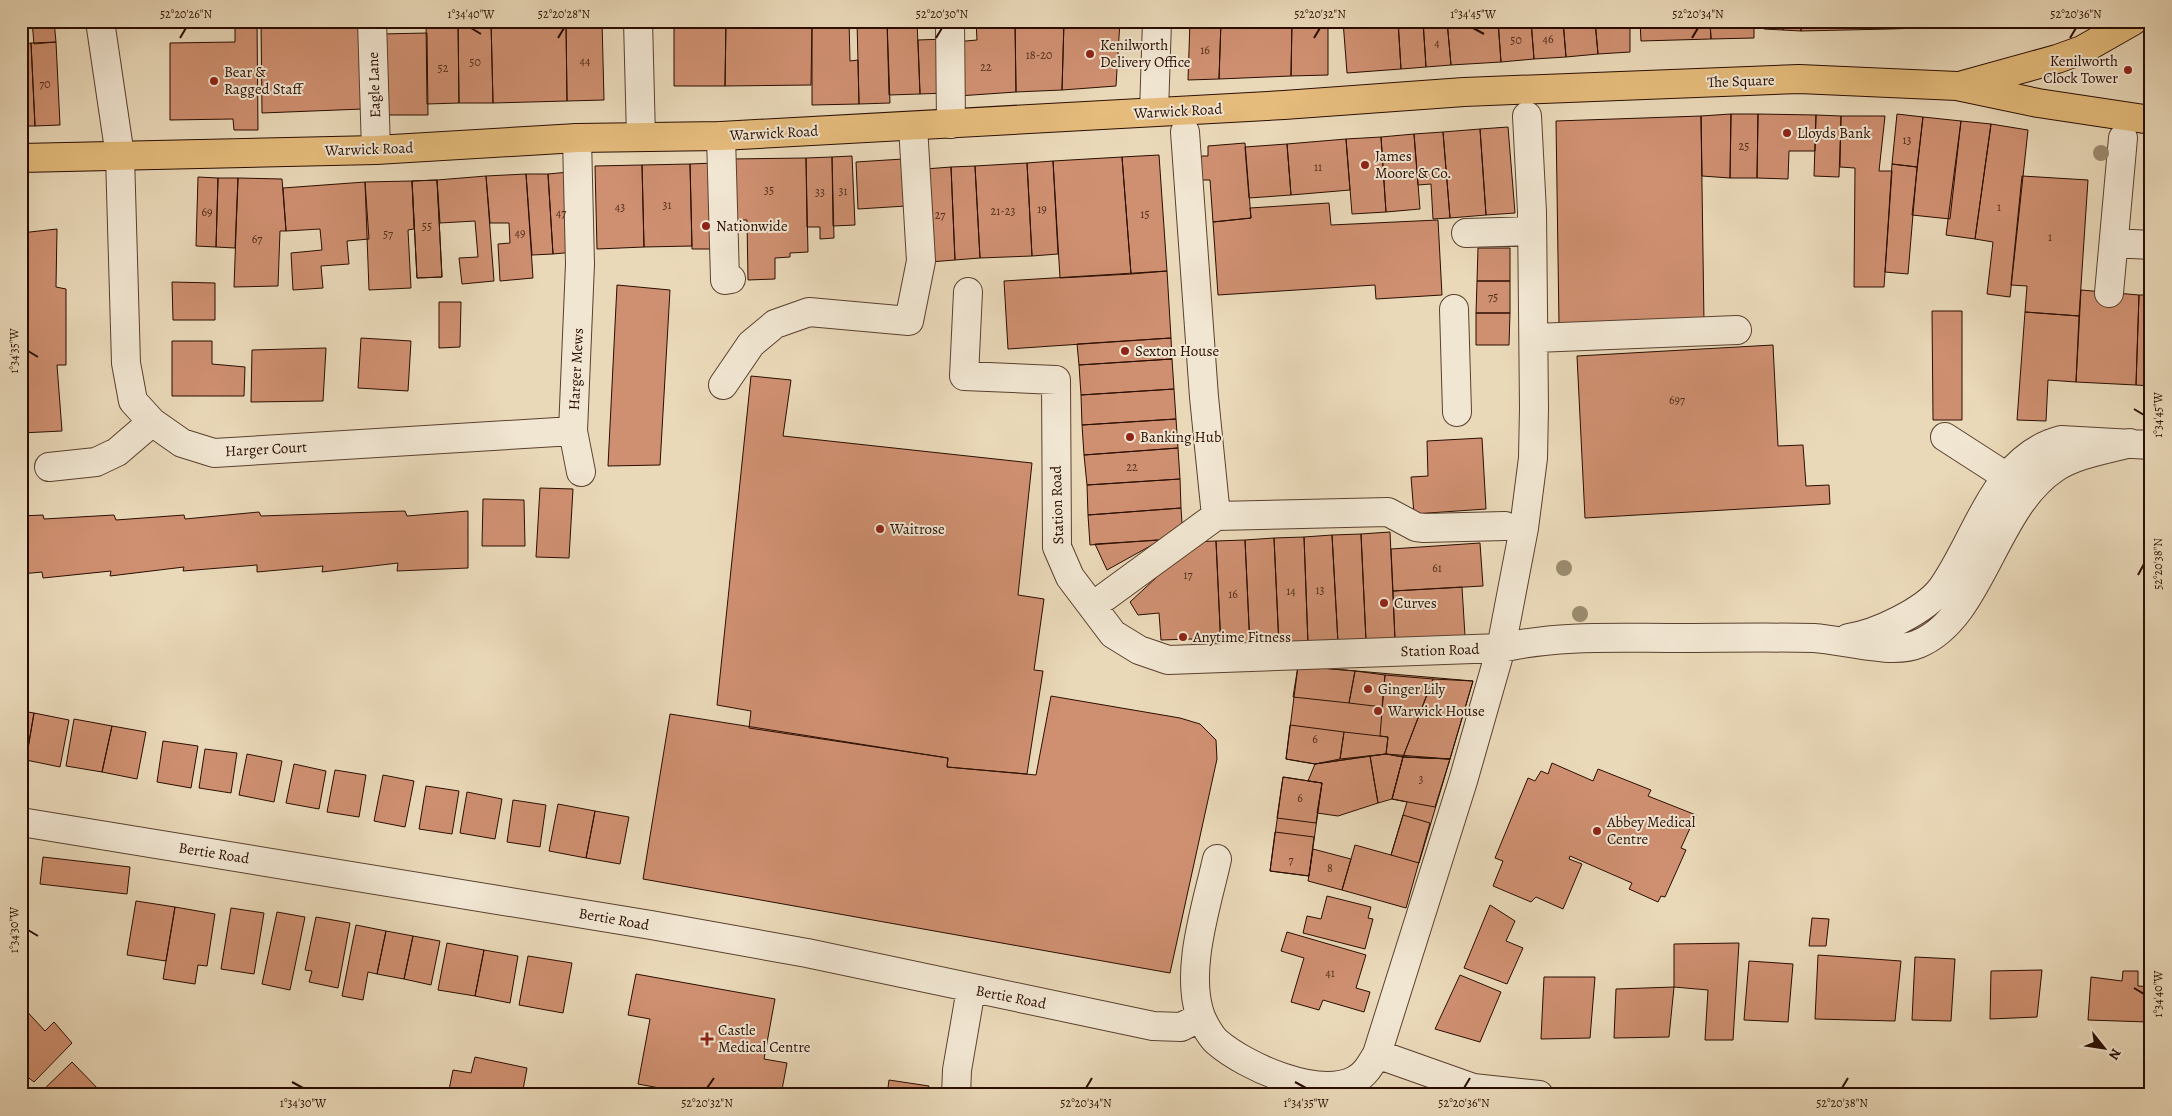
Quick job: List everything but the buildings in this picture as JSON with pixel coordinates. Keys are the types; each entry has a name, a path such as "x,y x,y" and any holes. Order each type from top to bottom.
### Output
{"main road":[{"name":"The Square","path":"1957,86 2057,59 2082,50 2133,21"},
{"name":"The Square","path":"1527,103 1799,79 1957,86 2038,103 2151,120"},
{"name":"Warwick Road","path":"21,158 376,150 577,138 721,136 1154,112 1527,103"}],"street":[{"name":"Harger Court","path":"100,21 120,156 126,363 133,401 152,422 182,443 214,452 573,431"},
{"name":"Eagle Lane","path":"372,21 376,150"},
{"path":"638,21 642,137"},
{"path":"950,21 951,124"},
{"path":"1154,112 1157,21"},
{"name":"Station Road","path":"1343,1089 1364,1074 1377,1054 1463,781 1501,648 1524,528 1533,458 1534,338 1527,103"},
{"path":"723,385 750,344 774,324 809,312 909,321 921,262 913,126"},
{"path":"1185,132 1204,397 1216,516"},
{"path":"721,136 725,280 731,279"},
{"name":"Harger Mews","path":"577,138 580,264 573,431 581,472"},
{"path":"2109,292 2123,138"},
{"path":"1466,232 1532,221"},
{"path":"2114,242 2151,245"},
{"name":"Station Road","path":"968,292 964,376 1056,380 1057,547 1070,577 1113,634 1126,643 1153,656 1168,660 1501,648"},
{"path":"1454,309 1457,412"},
{"path":"1534,338 1737,330"},
{"path":"48,467 96,462 117,452 152,422"},
{"path":"1945,438 2029,491"},
{"path":"1501,648 1547,640 1602,638 1834,639 1858,636 1889,624 1918,609 1940,590 2006,476 2032,452 2047,444 2075,440 2140,444"},
{"path":"1834,639 1895,648 1908,648 1927,640 1939,631 1961,607 2017,506 2042,477 2071,460 2140,444"},
{"path":"1105,597 1216,516 1388,512 1416,527 1424,528 1505,526"},
{"name":"Bertie Road","path":"21,822 642,923 807,953 1153,1026 1181,1027 1201,1017"},
{"path":"1217,859 1194,984 1201,1017 1215,1041 1242,1060 1304,1084 1343,1089"},
{"path":"956,1095 957,1070 971,989"},
{"path":"1377,1054 1473,1088 1539,1095"}],"place":[{"name":"Kenilworth Delivery Office","path":"1090,54"},
{"name":"Kenilworth Clock Tower","path":"2128,70"},
{"name":"Bear & Ragged Staff","path":"214,81"},
{"name":"Lloyds Bank","path":"1787,133"},
{"name":"James Moore & Co.","path":"1365,165"},
{"name":"Nationwide","path":"706,226"},
{"name":"Sexton House","path":"1125,351"},
{"name":"Banking Hub","path":"1130,437"},
{"name":"Waitrose","path":"880,529"},
{"name":"Curves","path":"1384,603"},
{"name":"Anytime Fitness","path":"1183,637"},
{"name":"Ginger Lily","path":"1368,689"},
{"name":"Warwick House","path":"1378,711"},
{"name":"Abbey Medical Centre","path":"1597,831"},
{"name":"Castle Medical Centre","path":"707,1039"}]}
